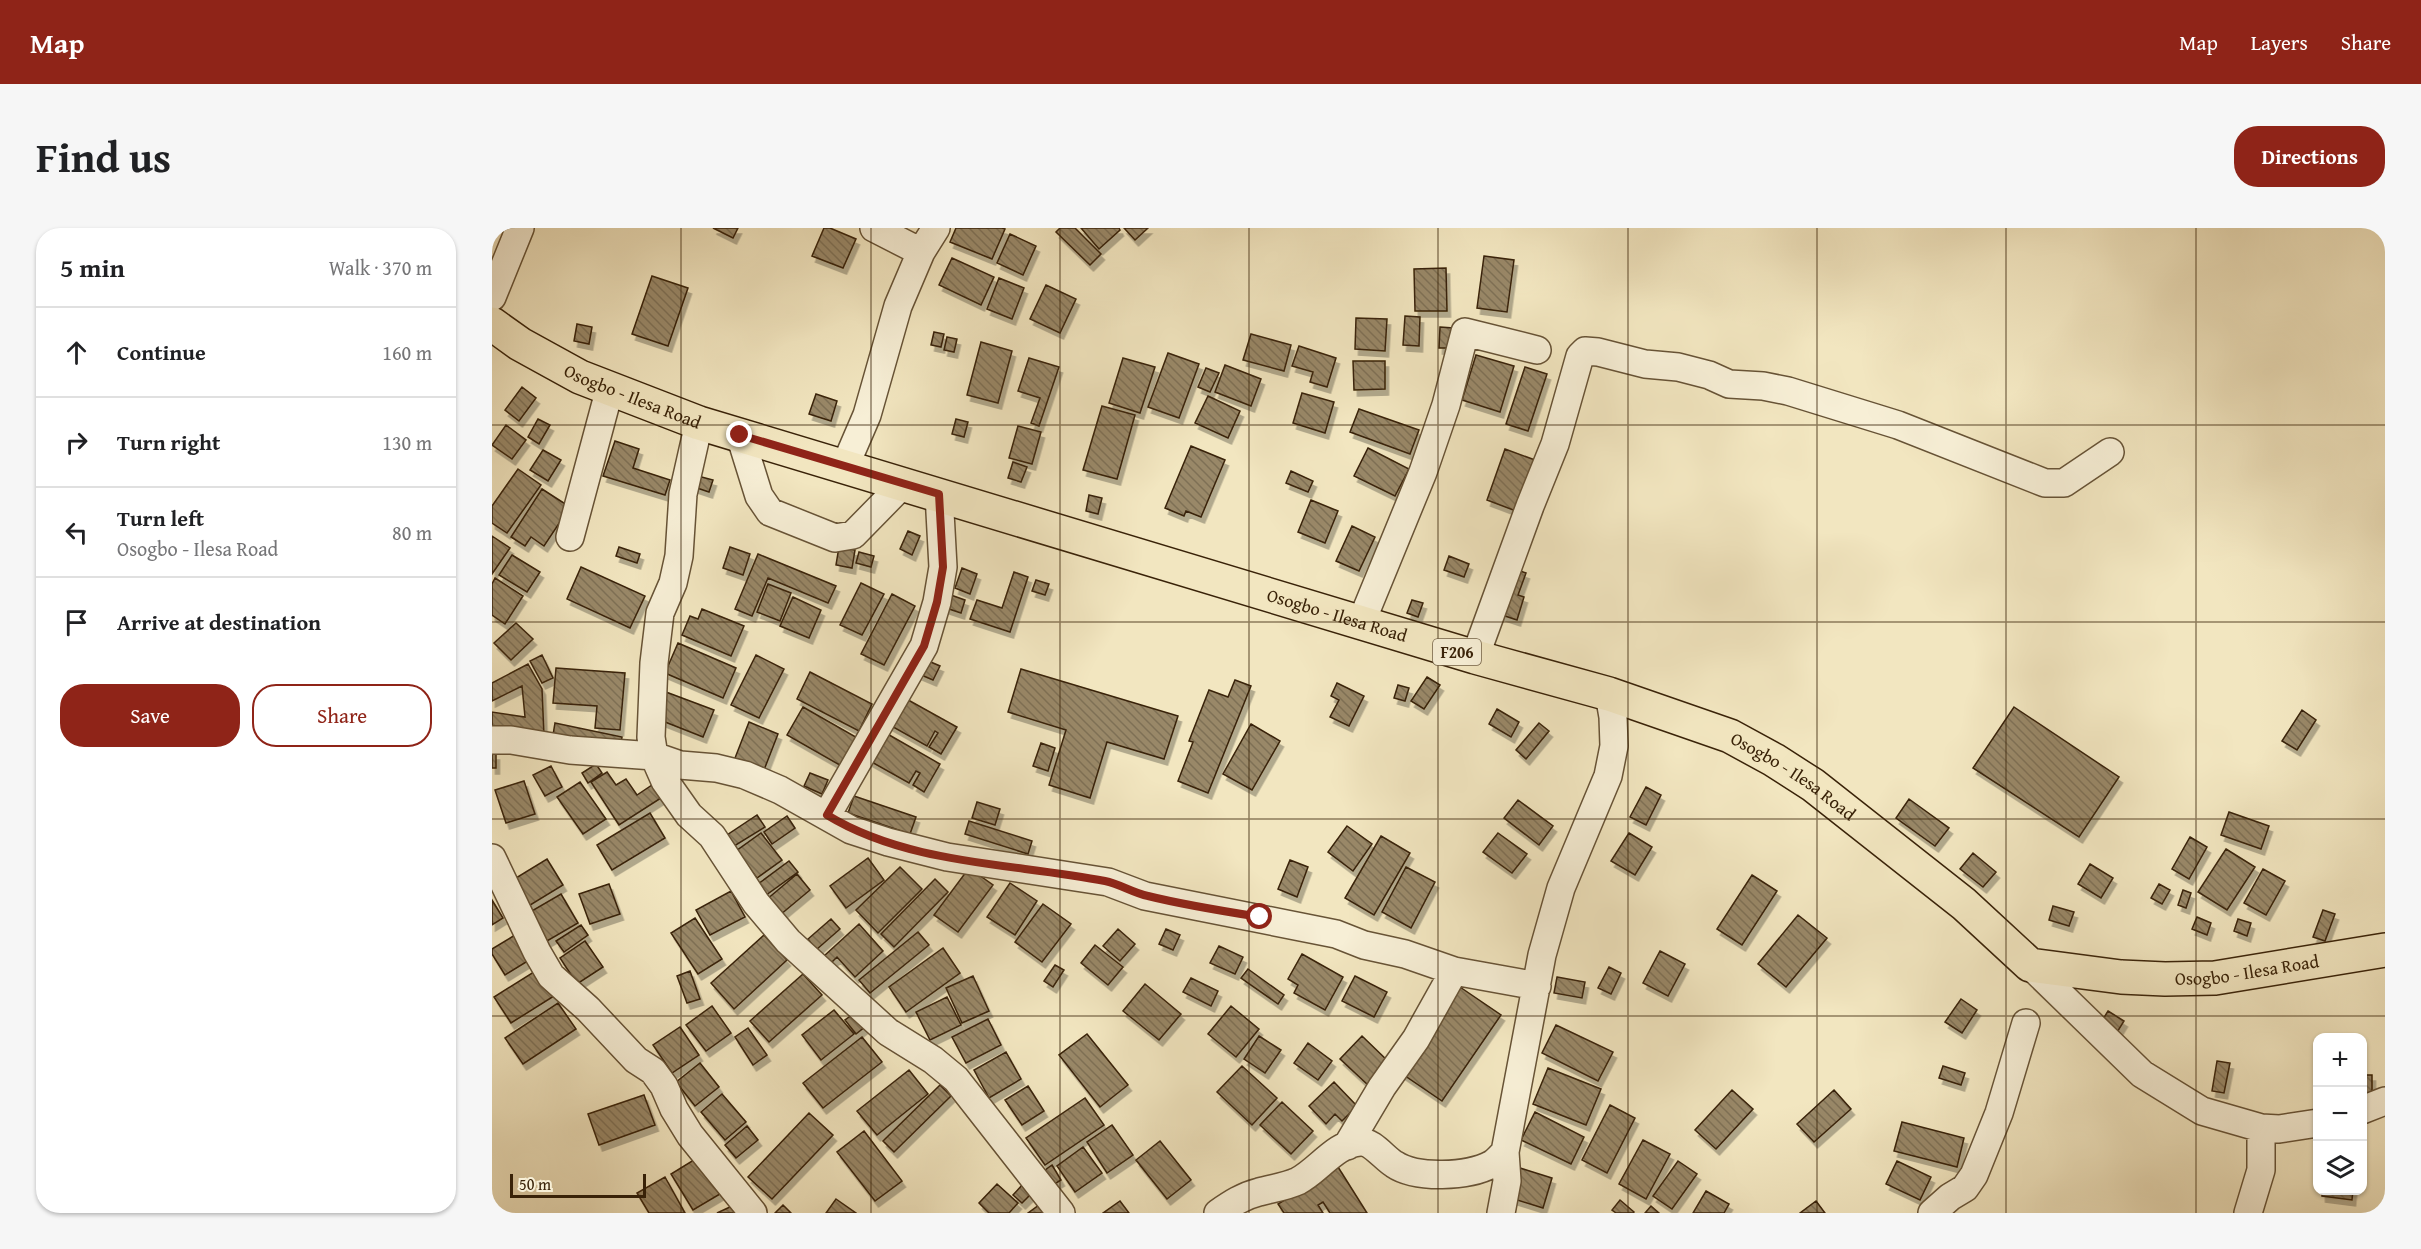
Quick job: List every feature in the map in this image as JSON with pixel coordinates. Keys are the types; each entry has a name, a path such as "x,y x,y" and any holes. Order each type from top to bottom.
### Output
{"main road":[{"name":"Osogbo - Ilesa Road","path":"492,324 520,344 580,377 699,423 1475,657 1609,694 1730,736 1813,785 1964,904 2030,965 2121,976 2165,979 2215,978 2385,950"}],"street":[{"path":"492,297 520,228"},
{"path":"874,228 921,252"},
{"path":"845,466 867,416 898,306 921,252 936,228"},
{"path":"1361,623 1427,461 1446,405 1465,332 1537,350"},
{"path":"1475,657 1555,444 1580,356 1585,351 1645,364 1678,367 1709,375 1729,384 1763,386 1788,391 1898,425 2045,483 2064,483 2110,452"},
{"path":"570,537 610,388"},
{"path":"699,423 683,494 679,556 673,583 660,614 657,630 651,737 654,756 672,773 689,815 712,836 756,903 788,941 888,1032 933,1060 956,1078 1061,1213"},
{"path":"740,435 759,496 770,512 835,538 853,535 904,483"},
{"path":"827,815 924,646 937,602 943,567 939,494"},
{"path":"1501,1213 1507,1181 1505,1152 1542,955 1561,888 1608,776 1614,746 1609,694"},
{"path":"492,740 512,740 570,750 654,756"},
{"path":"672,773 716,768 745,775 780,790 851,830 947,857 1108,882 1145,896 1336,934 1454,971 1537,986"},
{"path":"492,858 551,976 588,1009 636,1060 653,1071 696,1143 753,1213"},
{"path":"2030,965 2142,1074 2202,1111 2261,1128 2279,1129 2313,1124"},
{"path":"1347,1146 1382,1087 1416,1039 1454,971"},
{"path":"1932,1213 1950,1197 1965,1188 1974,1175 2000,1113 2026,1023"},
{"path":"2367,1108 2385,1101"},
{"path":"2248,1213 2261,1170 2261,1128"},
{"path":"1218,1213 1238,1199 1281,1188 1298,1180 1347,1146 1363,1142 1369,1143 1396,1166 1414,1173 1437,1175 1465,1172 1491,1164 1505,1152"}],"building":[{"path":"713,228 738,228 733,238"},
{"path":"824,228 830,228 856,239 843,268 812,256"},
{"path":"956,228 1005,229 992,259 950,242"},
{"path":"1060,228 1075,228 1101,254 1090,265 1056,232"},
{"path":"1081,228 1119,228 1120,230 1099,249"},
{"path":"1124,228 1148,228 1135,240"},
{"path":"1010,234 1036,246 1023,275 997,263"},
{"path":"1484,256 1514,260 1507,312 1477,308"},
{"path":"952,258 994,277 981,305 939,285"},
{"path":"1446,268 1447,311 1415,311 1414,269"},
{"path":"652,276 688,288 668,346 632,334"},
{"path":"999,278 1024,288 1012,319 987,309"},
{"path":"1046,285 1076,299 1060,333 1030,319"},
{"path":"1405,316 1420,317 1419,346 1403,345"},
{"path":"1356,318 1387,319 1385,351 1355,349"},
{"path":"577,324 592,327 589,344 574,341"},
{"path":"1440,327 1453,328 1452,348 1439,348"},
{"path":"934,332 944,334 941,347 931,345"},
{"path":"1251,334 1291,345 1284,371 1243,360"},
{"path":"947,337 957,339 954,352 944,350"},
{"path":"981,342 1012,351 998,403 967,395"},
{"path":"1299,346 1336,358 1327,387 1310,382 1313,372 1292,366"},
{"path":"1168,353 1199,364 1179,418 1148,407"},
{"path":"1476,355 1514,366 1500,412 1462,400"},
{"path":"1029,358 1059,367 1039,426 1031,423 1040,398 1018,391"},
{"path":"1123,358 1155,367 1140,413 1109,403"},
{"path":"1353,361 1385,361 1385,389 1354,390"},
{"path":"1225,365 1261,379 1251,406 1215,392"},
{"path":"1525,367 1547,374 1528,431 1506,424"},
{"path":"1206,368 1219,373 1210,392 1198,387"},
{"path":"522,387 536,398 519,421 505,410"},
{"path":"1302,393 1334,402 1325,433 1293,423"},
{"path":"816,394 837,401 831,421 809,414"},
{"path":"1208,396 1240,411 1228,438 1195,423"},
{"path":"1102,406 1135,415 1117,479 1083,470"},
{"path":"1359,409 1419,430 1410,454 1350,432"},
{"path":"538,419 550,425 539,444 528,437"},
{"path":"956,419 968,422 964,437 952,434"},
{"path":"506,425 526,440 512,459 492,445"},
{"path":"1018,426 1041,432 1032,464 1009,458"},
{"path":"615,441 639,449 633,468 670,480 665,495 603,476"},
{"path":"1191,446 1225,460 1201,517 1186,511 1184,516 1165,508"},
{"path":"1368,448 1409,469 1395,496 1354,476"},
{"path":"1505,449 1535,460 1516,511 1487,500"},
{"path":"543,450 561,460 548,481 530,470"},
{"path":"1013,462 1027,467 1021,482 1008,478"},
{"path":"518,469 541,485 507,533 492,523 492,506"},
{"path":"1291,471 1313,481 1308,492 1286,483"},
{"path":"694,475 713,480 709,492 691,486"},
{"path":"542,489 570,507 544,546 531,537 525,546 511,537"},
{"path":"1089,495 1102,498 1098,514 1086,511"},
{"path":"1311,500 1338,511 1325,543 1298,532"},
{"path":"1352,526 1375,537 1359,571 1336,561"},
{"path":"908,531 920,536 912,555 900,549"},
{"path":"492,536 510,548 492,574"},
{"path":"619,547 640,554 637,563 616,556"},
{"path":"730,547 750,554 743,575 723,568"},
{"path":"839,547 855,550 852,568 836,565"},
{"path":"859,552 874,556 871,567 856,563"},
{"path":"758,554 836,586 828,603 768,578 752,616 735,609"},
{"path":"512,555 540,572 527,592 499,575"},
{"path":"1449,556 1469,564 1464,577 1444,570"},
{"path":"581,567 645,596 630,628 567,599"},
{"path":"962,568 977,574 970,594 955,588"},
{"path":"1512,568 1526,573 1518,595 1524,597 1517,620 1496,613"},
{"path":"1014,572 1028,577 1010,632 970,619 977,600 1002,608"},
{"path":"495,578 523,596 505,624 492,615 492,584"},
{"path":"1036,580 1049,584 1045,595 1032,591"},
{"path":"861,583 884,594 862,635 840,625"},
{"path":"768,584 791,593 780,621 757,612"},
{"path":"892,594 915,606 884,665 861,654"},
{"path":"948,594 965,600 961,613 943,607"},
{"path":"793,597 821,610 809,638 780,626"},
{"path":"1412,600 1423,603 1418,617 1407,613"},
{"path":"702,609 744,626 731,656 682,635 690,616 698,619"},
{"path":"516,623 533,639 511,660 494,643"},
{"path":"678,643 736,668 723,698 665,673"},
{"path":"542,655 553,678 542,683 530,661"},
{"path":"756,655 784,669 759,718 731,705"},
{"path":"926,660 940,666 933,680 919,674"},
{"path":"528,664 542,689 544,736 492,729 492,712 525,717 522,686 492,701 492,683"},
{"path":"556,668 625,673 620,730 595,728 597,706 553,703"},
{"path":"1021,669 1178,716 1164,759 1107,742 1090,798 1049,785 1066,730 1008,712"},
{"path":"810,672 872,704 859,731 797,699"},
{"path":"1427,677 1440,685 1424,709 1411,701"},
{"path":"1235,680 1251,686 1208,793 1178,781 1193,742 1189,741 1209,690 1228,697"},
{"path":"1337,683 1364,696 1349,726 1330,717 1339,700 1331,696"},
{"path":"1398,685 1409,688 1405,701 1394,698"},
{"path":"666,692 714,710 703,737 655,718"},
{"path":"901,696 957,727 941,754 929,747 938,733 935,731 927,746 886,723"},
{"path":"803,707 861,740 845,768 787,735"},
{"path":"2014,707 2119,777 2079,837 1973,768"},
{"path":"1497,709 1519,722 1511,737 1489,724"},
{"path":"2302,710 2316,720 2297,750 2282,741"},
{"path":"749,722 778,734 764,770 735,758"},
{"path":"555,723 622,737 620,748 553,735"},
{"path":"1539,723 1549,731 1526,759 1516,750"},
{"path":"1251,724 1280,741 1252,790 1223,774"},
{"path":"884,732 940,764 924,792 913,785 920,773 916,771 909,783 868,760"},
{"path":"1041,743 1055,748 1048,771 1033,766"},
{"path":"492,754 496,754 496,768 492,768"},
{"path":"596,764 602,773 588,783 582,773"},
{"path":"551,766 562,787 545,796 533,775"},
{"path":"607,772 616,785 626,779 637,795 652,785 661,798 619,825 591,782"},
{"path":"810,773 828,780 822,794 804,786"},
{"path":"524,781 535,814 506,823 495,790"},
{"path":"580,782 606,819 583,834 557,797"},
{"path":"1646,787 1661,795 1646,825 1630,817"},
{"path":"854,796 916,817 910,834 848,813"},
{"path":"1909,799 1949,828 1935,846 1896,818"},
{"path":"1518,800 1553,826 1539,845 1504,818"},
{"path":"977,802 1000,809 995,825 972,818"},
{"path":"2229,812 2269,826 2261,849 2221,835"},
{"path":"650,813 665,838 612,870 597,845"},
{"path":"757,815 765,827 731,848 724,837"},
{"path":"787,816 795,828 772,844 764,832"},
{"path":"969,821 1032,841 1028,854 965,834"},
{"path":"1347,826 1372,844 1353,871 1328,852"},
{"path":"761,833 782,860 757,878 736,851"},
{"path":"1498,833 1527,854 1512,873 1483,852"},
{"path":"1629,833 1652,847 1635,875 1611,861"},
{"path":"1381,836 1410,853 1374,915 1345,898"},
{"path":"2190,837 2207,847 2189,879 2172,869"},
{"path":"2226,849 2255,867 2227,910 2198,892"},
{"path":"1973,853 1996,872 1983,887 1960,869"},
{"path":"868,858 884,880 846,908 830,886"},
{"path":"547,859 563,885 527,907 511,881"},
{"path":"1290,860 1308,867 1297,897 1278,889"},
{"path":"789,861 798,872 762,898 754,887"},
{"path":"2090,864 2113,878 2101,898 2078,884"},
{"path":"900,867 922,889 878,933 856,910"},
{"path":"1406,867 1435,882 1411,928 1382,912"},
{"path":"969,868 993,885 958,932 934,915"},
{"path":"2263,869 2285,881 2266,915 2244,903"},
{"path":"797,874 810,890 780,915 766,900"},
{"path":"1752,875 1777,891 1742,945 1717,929"},
{"path":"935,879 948,892 894,947 881,934"},
{"path":"1010,883 1037,901 1015,935 987,917"},
{"path":"609,884 620,914 590,924 579,894"},
{"path":"2159,884 2170,890 2162,904 2151,898"},
{"path":"2183,890 2191,893 2186,908 2178,905"},
{"path":"731,891 745,917 710,935 696,910"},
{"path":"561,894 578,923 547,941 530,912"},
{"path":"492,900 503,918 492,925"},
{"path":"1043,904 1071,924 1042,962 1015,942"},
{"path":"2053,906 2074,912 2069,926 2049,920"},
{"path":"2323,910 2335,914 2325,941 2313,937"},
{"path":"1798,915 1827,938 1786,987 1758,964"},
{"path":"2197,917 2211,923 2207,935 2192,929"},
{"path":"695,918 722,959 698,974 671,933"},
{"path":"831,919 840,929 816,950 808,939"},
{"path":"2238,919 2251,923 2247,936 2234,931"},
{"path":"859,924 883,951 855,977 837,957 831,963 824,956"},
{"path":"581,925 588,935 564,952 556,941"},
{"path":"1118,929 1135,944 1120,961 1103,946"},
{"path":"1166,929 1180,935 1173,950 1159,944"},
{"path":"918,932 929,945 870,993 859,980"},
{"path":"515,935 531,959 505,975 492,954 492,949"},
{"path":"764,935 787,960 734,1009 711,983"},
{"path":"585,941 603,967 577,984 560,958"},
{"path":"1095,945 1123,967 1108,985 1081,963"},
{"path":"1219,946 1243,957 1235,974 1210,963"},
{"path":"943,948 960,973 906,1012 889,987"},
{"path":"1660,951 1685,964 1668,996 1643,983"},
{"path":"1302,954 1343,977 1325,1010 1294,993 1298,985 1288,979"},
{"path":"1055,965 1064,970 1053,987 1044,981"},
{"path":"1609,967 1621,973 1611,994 1598,988"},
{"path":"1248,969 1284,995 1278,1004 1241,978"},
{"path":"537,970 554,996 511,1023 494,997"},
{"path":"690,971 700,999 687,1003 677,976"},
{"path":"803,974 822,995 769,1042 750,1021"},
{"path":"973,976 989,1011 962,1023 946,988"},
{"path":"1355,976 1387,992 1374,1017 1342,1001"},
{"path":"1557,977 1585,982 1582,998 1554,993"},
{"path":"1191,978 1218,991 1211,1006 1183,992"},
{"path":"1145,984 1181,1014 1159,1040 1123,1011"},
{"path":"1457,985 1501,1015 1442,1101 1398,1071"},
{"path":"947,997 961,1025 930,1040 916,1012"},
{"path":"1961,999 1977,1010 1962,1033 1945,1022"},
{"path":"558,1003 576,1029 523,1064 505,1038"},
{"path":"712,1006 731,1033 706,1051 686,1025"},
{"path":"1231,1006 1259,1029 1236,1057 1208,1034"},
{"path":"834,1010 854,1034 821,1060 802,1035"},
{"path":"2108,1011 2124,1021 2116,1034 2100,1024"},
{"path":"856,1012 866,1026 856,1034 845,1020"},
{"path":"988,1019 1001,1045 966,1063 952,1037"},
{"path":"1556,1025 1613,1052 1598,1081 1542,1053"},
{"path":"680,1027 699,1055 672,1073 653,1045"},
{"path":"748,1028 767,1055 753,1065 735,1037"},
{"path":"1087,1034 1128,1085 1100,1107 1059,1055"},
{"path":"1259,1036 1281,1050 1265,1073 1244,1059"},
{"path":"1362,1036 1390,1063 1368,1085 1340,1059"},
{"path":"862,1037 882,1062 823,1108 803,1083"},
{"path":"1308,1043 1332,1061 1318,1080 1294,1063"},
{"path":"1006,1052 1021,1079 989,1098 974,1070"},
{"path":"2217,1061 2230,1063 2224,1093 2212,1091"},
{"path":"700,1063 719,1087 695,1106 676,1082"},
{"path":"1242,1066 1277,1098 1252,1125 1217,1092"},
{"path":"1943,1066 1965,1073 1961,1085 1939,1078"},
{"path":"1548,1068 1601,1089 1586,1125 1533,1104"},
{"path":"909,1070 928,1094 877,1135 857,1111"},
{"path":"2367,1075 2372,1075 2372,1093 2367,1093"},
{"path":"1334,1082 1357,1106 1342,1121 1335,1114 1326,1124 1309,1106"},
{"path":"940,1085 951,1096 894,1152 883,1141"},
{"path":"1028,1086 1044,1111 1022,1125 1005,1100"},
{"path":"1732,1090 1753,1109 1716,1149 1695,1130"},
{"path":"1834,1090 1851,1109 1814,1142 1797,1124"},
{"path":"722,1094 746,1122 725,1140 701,1112"},
{"path":"644,1095 655,1125 599,1145 588,1114"},
{"path":"1085,1098 1104,1125 1045,1165 1026,1138"},
{"path":"1282,1102 1313,1131 1291,1154 1260,1125"},
{"path":"1610,1105 1635,1118 1607,1173 1582,1160"},
{"path":"1535,1112 1584,1137 1571,1164 1521,1140"},
{"path":"809,1113 833,1135 772,1199 748,1177"},
{"path":"1902,1122 1964,1138 1957,1167 1894,1151"},
{"path":"1112,1125 1133,1155 1107,1173 1087,1142"},
{"path":"747,1126 758,1140 736,1158 725,1145"},
{"path":"864,1131 902,1181 875,1201 837,1152"},
{"path":"1643,1140 1670,1154 1646,1199 1619,1184"},
{"path":"1160,1141 1191,1180 1167,1199 1136,1160"},
{"path":"1083,1147 1102,1173 1075,1192 1057,1166"},
{"path":"697,1158 720,1194 693,1210 671,1174"},
{"path":"1678,1161 1697,1174 1672,1209 1653,1196"},
{"path":"1897,1161 1931,1177 1920,1200 1886,1184"},
{"path":"1052,1165 1061,1180 1050,1187 1041,1173"},
{"path":"1338,1167 1367,1213 1330,1213 1323,1202 1318,1205 1323,1213 1284,1213 1278,1204"},
{"path":"1520,1168 1552,1178 1543,1208 1511,1198"},
{"path":"665,1177 685,1213 649,1213 637,1193"},
{"path":"997,1184 1018,1203 1009,1213 989,1213 979,1203"},
{"path":"1023,1184 1032,1193 1022,1203 1013,1195"},
{"path":"1706,1191 1729,1204 1724,1213 1693,1213"},
{"path":"2322,1195 2352,1195 2352,1200"},
{"path":"836,1199 856,1213 826,1213"},
{"path":"1620,1200 1634,1212 1616,1213 1612,1210"},
{"path":"1120,1201 1129,1213 1103,1213"},
{"path":"1816,1201 1825,1213 1800,1213"},
{"path":"783,1205 791,1213 775,1213"},
{"path":"1039,1205 1046,1213 1028,1213"},
{"path":"732,1206 735,1213 717,1213"},
{"path":"1651,1206 1659,1213 1645,1213"}],"route":[{"path":"740,435 939,494 943,567 937,602 924,646 827,815 851,830 947,857 1108,882 1145,896 1260,917"}]}
